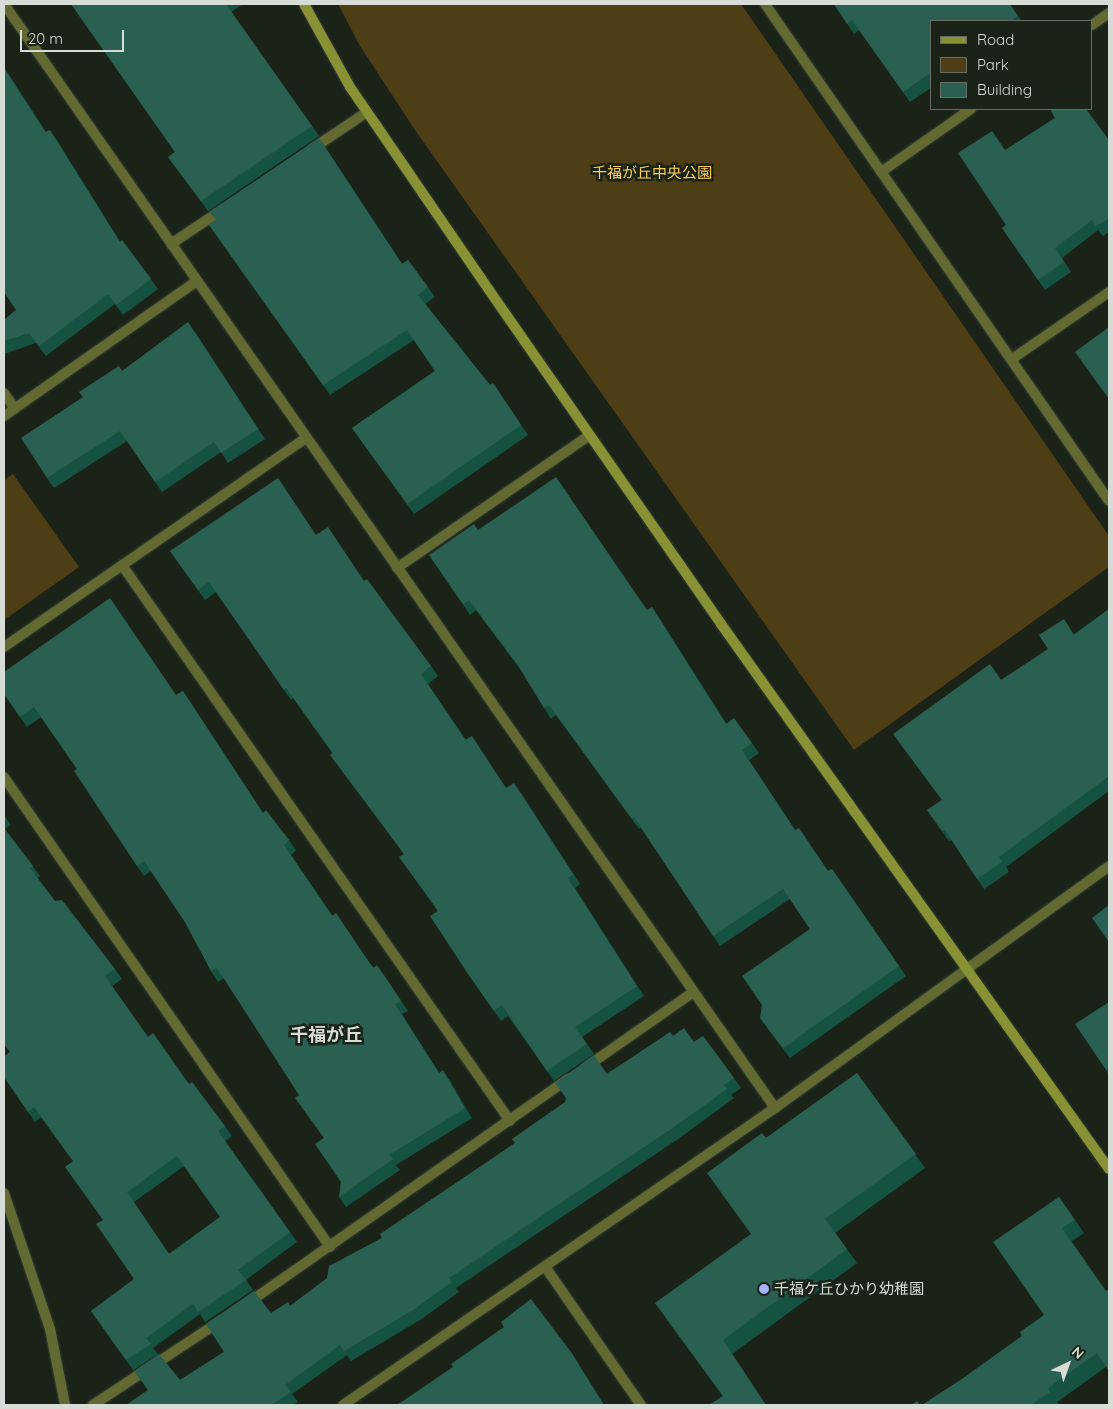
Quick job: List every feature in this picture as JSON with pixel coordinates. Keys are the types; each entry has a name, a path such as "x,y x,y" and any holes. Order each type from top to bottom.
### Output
{"street":[{"path":"4,4 692,993 775,1108"},
{"path":"304,4 367,112 590,435 1109,1169"},
{"path":"765,4 1109,501"},
{"path":"1093,24 1109,13"},
{"path":"880,172 970,110"},
{"path":"302,156 367,112"},
{"path":"171,244 236,200"},
{"path":"4,416 197,281"},
{"path":"1012,359 1109,292"},
{"path":"4,393 15,408"},
{"path":"397,568 590,435"},
{"path":"4,647 306,438"},
{"path":"122,565 510,1121"},
{"path":"4,777 330,1247"},
{"path":"343,1405 546,1268 775,1108 1109,866"},
{"path":"94,1405 330,1247 692,993"},
{"path":"4,1193 50,1329 65,1405"},
{"path":"546,1268 641,1405"}],"green space":[{"name":"千福が丘中央公園","path":"338,4 741,4 1109,536 1109,567 854,750 415,130 360,46"},
{"path":"13,474 79,567 4,620 4,480"}],"building":[{"path":"71,4 226,4 312,126 201,201 168,157 175,152"},
{"path":"834,4 1010,4 1018,16 1012,20 930,20 930,73 903,92 852,20 847,24"},
{"path":"4,68 45,132 50,130 120,242 122,240 151,279 116,305 108,294 39,346 29,333 4,341 4,320 16,310 4,292"},
{"path":"1051,110 1087,110 1109,140 1109,221 1108,219 1096,226 1092,220 1055,248 1064,262 1038,280 1002,228 1006,225 958,153 992,131 1005,150 1055,118"},
{"path":"319,138 402,264 408,260 428,287 418,295 490,385 493,383 521,425 407,504 352,428 435,371 407,330 323,385 209,225 216,220 209,212"},
{"path":"188,322 258,429 221,453 214,442 155,482 120,431 47,478 21,438 83,397 79,392 119,366 122,371"},
{"path":"1109,327 1109,399 1075,352"},
{"path":"556,477 647,610 652,607 726,724 734,718 752,743 742,750 795,830 799,828 828,871 832,869 899,966 783,1048 760,1018 762,1005 742,976 810,929 783,889 713,936 634,817 632,819 549,705 544,708 518,665 469,600 463,604 429,555 474,524 478,530"},
{"path":"278,478 316,535 328,527 364,581 367,579 431,666 421,674 465,740 472,736 506,788 514,783 573,874 568,878 637,986 575,1027 587,1044 547,1071 502,1005 494,1011 466,971 430,916 438,911 399,857 404,854 330,755 333,753 286,688 284,690 209,582 198,590 170,551"},
{"path":"110,598 176,695 183,691 263,813 266,810 289,840 284,845 332,916 336,913 373,968 377,965 401,1001 395,1004 439,1073 443,1070 465,1108 389,1155 393,1159 339,1197 341,1182 315,1144 324,1138 295,1098 299,1095 217,968 211,971 185,922 144,861 137,866 74,771 77,769 34,707 20,717 4,694 4,672"},
{"path":"1109,609 1109,776 999,857 1002,862 977,879 945,830 942,831 927,810 942,800 893,734 990,664 1001,680 1048,649 1039,635 1064,619 1074,635"},
{"path":"4,828 33,866 30,868 55,901 62,900 115,969 105,976 148,1037 153,1033 189,1084 192,1082 225,1126 218,1131 290,1232 238,1270 246,1280 198,1312 193,1304 146,1338 151,1344 126,1360 91,1311 134,1279 96,1224 103,1220 65,1167 73,1161 34,1107 28,1112 4,1077 4,1056 10,1052 4,1044","holes":["177,1156 220,1217 169,1254 127,1192"]},
{"path":"1109,905 1109,942 1092,918"},
{"path":"1109,1002 1109,1067 1106,1070 1075,1024"},
{"path":"684,1028 694,1042 703,1036 734,1078 724,1085 727,1089 674,1127 449,1278 452,1282 413,1310 344,1351 340,1345 285,1385 291,1392 271,1405 126,1405 148,1390 134,1371 159,1354 180,1380 224,1352 206,1324 254,1291 271,1313 288,1302 290,1306 327,1278 329,1266 382,1238 380,1234 515,1143 512,1139 565,1102 566,1098 555,1083 594,1055 607,1074 670,1032 673,1036"},
{"path":"857,1073 916,1154 825,1219 847,1249 723,1340 766,1405 709,1405 723,1396 655,1303 751,1234 707,1173 762,1133 766,1138"},
{"path":"1059,1197 1075,1220 1062,1228 1106,1291 1109,1289 1109,1371 1097,1353 1048,1388 1050,1392 1031,1405 922,1405 1022,1336 1020,1332 1044,1315 993,1242"},
{"path":"531,1299 571,1352 604,1405 397,1405 453,1367 451,1364 504,1327 501,1322"},
{"path":"917,1401 920,1405 911,1405"}],"place":[{"name":"千福ケ丘ひかり幼稚園","path":"764,1289"}],"district":[{"name":"千福が丘","path":"326,1035"}]}
